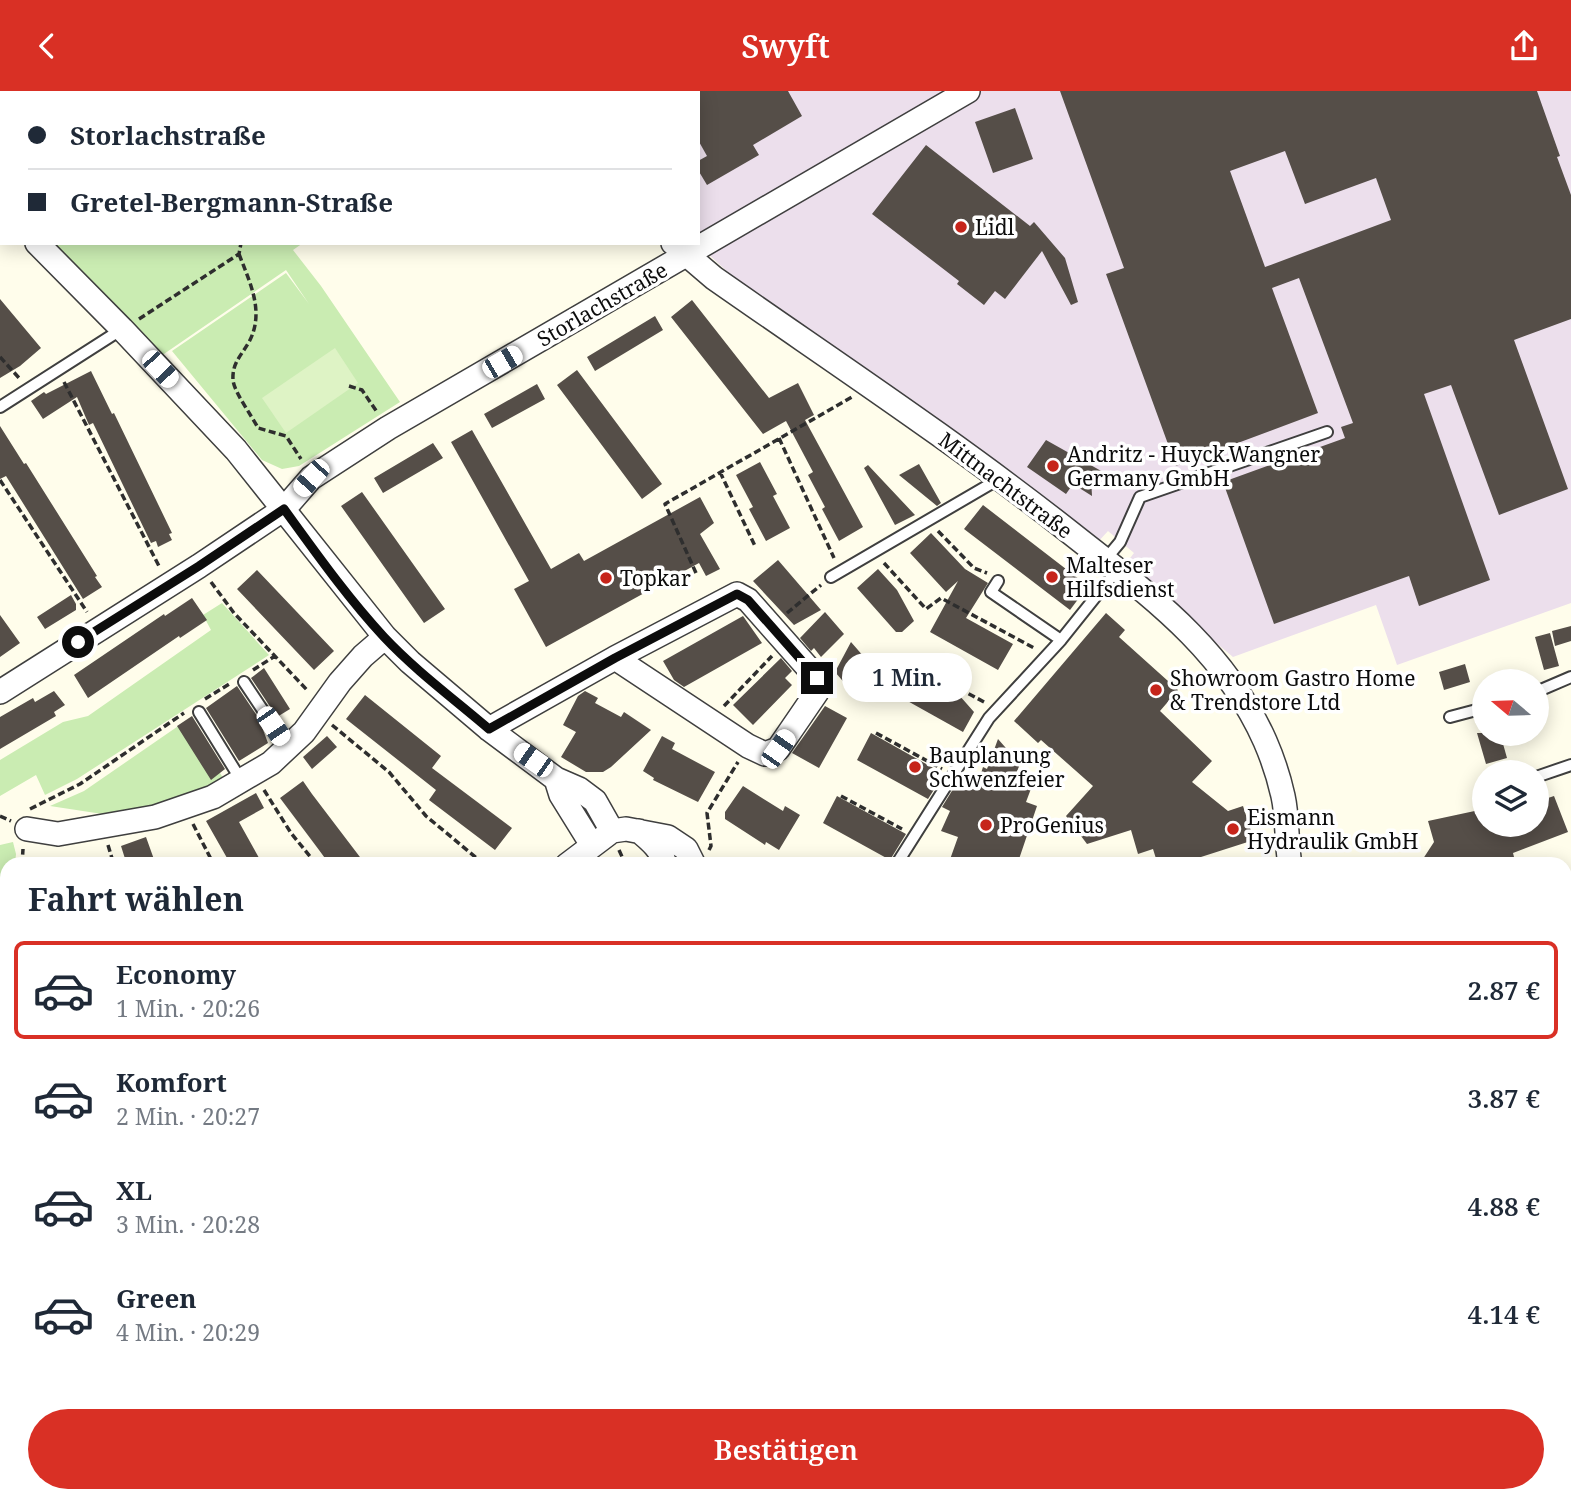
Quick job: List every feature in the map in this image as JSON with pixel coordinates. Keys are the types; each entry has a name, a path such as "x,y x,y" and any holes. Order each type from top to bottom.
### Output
{"street":[{"name":"Storlachstraße","path":"700,238 968,91"},
{"path":"39,245 236,450 385,638 489,729 556,779 579,789 595,801 612,831"},
{"name":"Storlachstraße","path":"0,692 284,509 311,478 679,249"},
{"name":"Mittnachtstraße","path":"679,249 869,387 1001,478 1179,620 1207,650 1237,690 1265,741 1284,797 1289,857"},
{"path":"489,729 615,658 737,594 748,600 817,678 817,692 778,749 765,754 615,658"},
{"path":"18,824 58,834 155,817 213,797 271,763 288,748 304,732 348,673 385,638"},
{"path":"556,779 561,795 592,845"},
{"path":"577,857 612,831 626,829 668,837 698,857"},
{"path":"639,831 663,857"}],"lane":[{"path":"0,407 122,329"},
{"path":"902,857 989,718 1061,640 1111,565 1140,497 1327,432"},
{"path":"831,577 1001,478"},
{"path":"998,581 991,592 1061,640"},
{"path":"1549,686 1571,677"},
{"path":"242,680 288,748"},
{"path":"1450,717 1472,711"},
{"path":"199,712 248,777"},
{"path":"1549,773 1571,765"}],"path":[{"path":"241,245 239,254 255,294 257,319 249,341 235,361 233,382 258,428 286,436 294,445 311,478"},
{"path":"122,329 239,254"},
{"path":"0,357 29,388"},
{"path":"56,371 169,585"},
{"path":"349,386 362,390 388,428"},
{"path":"696,573 666,504 869,387"},
{"path":"779,438 834,558"},
{"path":"720,472 755,547"},
{"path":"0,480 98,629"},
{"path":"937,530 974,568 988,573"},
{"path":"882,561 926,609 942,599 1025,643"},
{"path":"710,721 779,634 831,577"},
{"path":"252,670 275,656"},
{"path":"914,664 989,704"},
{"path":"18,824 242,680"},
{"path":"876,733 937,767"},
{"path":"703,857 712,846 707,813 748,745"},
{"path":"248,777 311,857"},
{"path":"841,796 910,833"},
{"path":"184,807 210,857"}],"shaded area":[{"path":"700,91 1571,91 1571,603 1397,665 1376,605 1233,657 1124,566 1134,553 1108,531 1097,543 1001,464 880,386 730,274 698,245"}],"green space":[{"path":"49,245 300,245 293,250 321,286 400,402 299,466 282,469 262,460 172,351 286,273 309,304 286,270 161,356"},
{"path":"335,348 358,383 286,433 262,398"},
{"path":"222,603 269,655 77,779 45,795 36,775 0,796 0,760 63,722 88,716 211,630 203,615"},
{"path":"187,720 225,781 157,806 109,815 50,806 84,791"},
{"path":"13,842 16,857 0,857 0,845"}],"building":[{"path":"700,91 788,91 802,116 753,145 759,155 707,185 700,173 700,160 707,156 700,144"},
{"path":"1060,91 1537,91 1571,195 1571,319 1514,340 1568,489 1499,515 1451,385 1424,394 1490,580 1419,606 1409,576 1274,624 1223,482 1345,438 1341,427 1353,423 1299,278 1272,288 1318,413 1176,466 1106,274 1124,268","holes":["1285,151 1305,204 1376,178 1391,220 1265,267 1230,171"]},
{"path":"1015,108 1033,159 993,173 975,122"},
{"name":"Lidl","path":"926,145 1030,226 1034,222 1065,258 1078,302 1071,305 1042,251 1005,299 995,291 984,305 957,284 959,281 872,214"},
{"path":"0,299 41,348 20,366 0,378"},
{"path":"692,300 769,398 798,383 814,415 805,420 863,527 839,541 808,475 813,472 786,421 763,434 671,317"},
{"path":"655,316 663,330 595,371 587,357"},
{"path":"577,370 662,484 642,499 557,385"},
{"path":"91,371 172,533 169,534 172,540 158,547 156,541 151,543 93,423 89,425 77,397 43,419 31,401 44,392 46,394"},
{"path":"537,384 545,399 492,428 484,414"},
{"path":"0,426 97,576 95,577 102,587 83,599 6,476 0,479"},
{"path":"472,430 551,569 579,553 584,561 700,497 714,523 700,534 720,569 706,576 699,563 546,647 514,589 529,581 451,442"},
{"path":"1046,440 1103,472 1091,477 1092,496 1073,484 1066,494 1027,467"},
{"path":"433,443 443,458 383,493 374,478"},
{"path":"760,462 777,494 773,496 790,528 766,541 749,509 753,507 736,475"},
{"path":"919,464 941,503 937,506 899,475"},
{"path":"868,465 915,515 895,525 864,468"},
{"path":"362,492 445,609 424,623 341,506"},
{"path":"983,505 1088,586 1070,610 964,529"},
{"path":"931,533 965,569 988,583 966,618 1013,644 998,670 930,632 958,581 946,592 910,553"},
{"path":"778,560 821,610 794,625 753,581"},
{"path":"878,569 897,590 914,621 902,632 896,632 857,588"},
{"path":"257,570 334,651 314,670 237,589"},
{"path":"71,595 76,610 45,629 37,617"},
{"path":"192,598 207,620 88,698 74,675"},
{"path":"825,612 844,634 821,657 814,648 811,651 800,638"},
{"path":"1106,613 1125,630 1119,637 1178,690 1160,711 1212,761 1192,782 1228,811 1243,806 1254,840 1201,857 1156,857 1153,849 1138,854 1131,830 1087,844 1066,816 1093,786 1041,740 1038,743 1014,721"},
{"path":"0,615 20,643 0,657"},
{"path":"743,616 762,643 684,687 674,680 663,661"},
{"path":"1571,626 1571,641 1555,646 1552,631"},
{"path":"1550,633 1559,666 1544,669 1535,637"},
{"path":"851,642 878,673 854,694 835,672"},
{"path":"781,658 792,671 785,678 792,685 753,725 733,705"},
{"path":"1465,664 1470,682 1444,690 1439,672"},
{"path":"264,668 290,709 277,717 251,678"},
{"path":"908,671 914,671 959,695 974,712 963,732 895,694"},
{"path":"237,686 264,726 262,727 268,743 239,761 206,708"},
{"path":"54,691 65,705 54,712 56,716 0,749 0,717 33,698 35,702"},
{"path":"585,691 598,698 595,703 621,717 624,712 651,730 603,772 586,772 561,757 576,732 563,725 578,696"},
{"path":"365,695 441,756 432,768 512,828 495,850 429,800 436,790 346,719"},
{"path":"825,706 847,718 819,768 792,753"},
{"path":"192,716 225,769 211,780 177,726"},
{"path":"871,733 944,774 928,799 857,760"},
{"path":"327,736 337,747 312,769 303,757"},
{"path":"662,736 675,743 672,749 715,772 698,802 653,780 654,778 643,771"},
{"path":"998,739 1020,764 1014,779 1032,786 1026,802 1037,806 1020,857 951,857 958,837 941,831 950,811 942,807 958,781 977,786 983,767 987,769"},
{"path":"1481,746 1504,746 1507,758 1485,760"},
{"path":"303,781 360,857 324,857 280,798"},
{"path":"743,786 783,811 785,806 800,815 779,850 766,842 765,845 725,819 725,812"},
{"path":"256,793 264,808 239,822 259,857 226,857 206,821"},
{"path":"837,796 906,834 892,857 885,857 823,823"},
{"path":"1554,796 1568,832 1513,853 1514,857 1424,857 1434,842 1428,821 1472,812 1472,837 1549,837 1549,798"},
{"path":"146,837 153,857 124,857 121,846"}],"place":[{"name":"Lidl","path":"961,227"},
{"name":"Andritz - Huyck.Wangner Germany GmbH","path":"1053,466"},
{"name":"Malteser Hilfsdienst","path":"1052,577"},
{"name":"Topkar","path":"606,578"},
{"name":"Showroom Gastro Home & Trendstore Ltd","path":"1156,690"},
{"name":"Bauplanung Schwenzfeier","path":"915,767"},
{"name":"ProGenius","path":"986,825"},
{"name":"Eismann Hydraulik GmbH","path":"1233,829"}],"route":[{"path":"78,642 284,509 318,556 385,638 489,729 615,658 737,594 748,600 817,678"}]}
